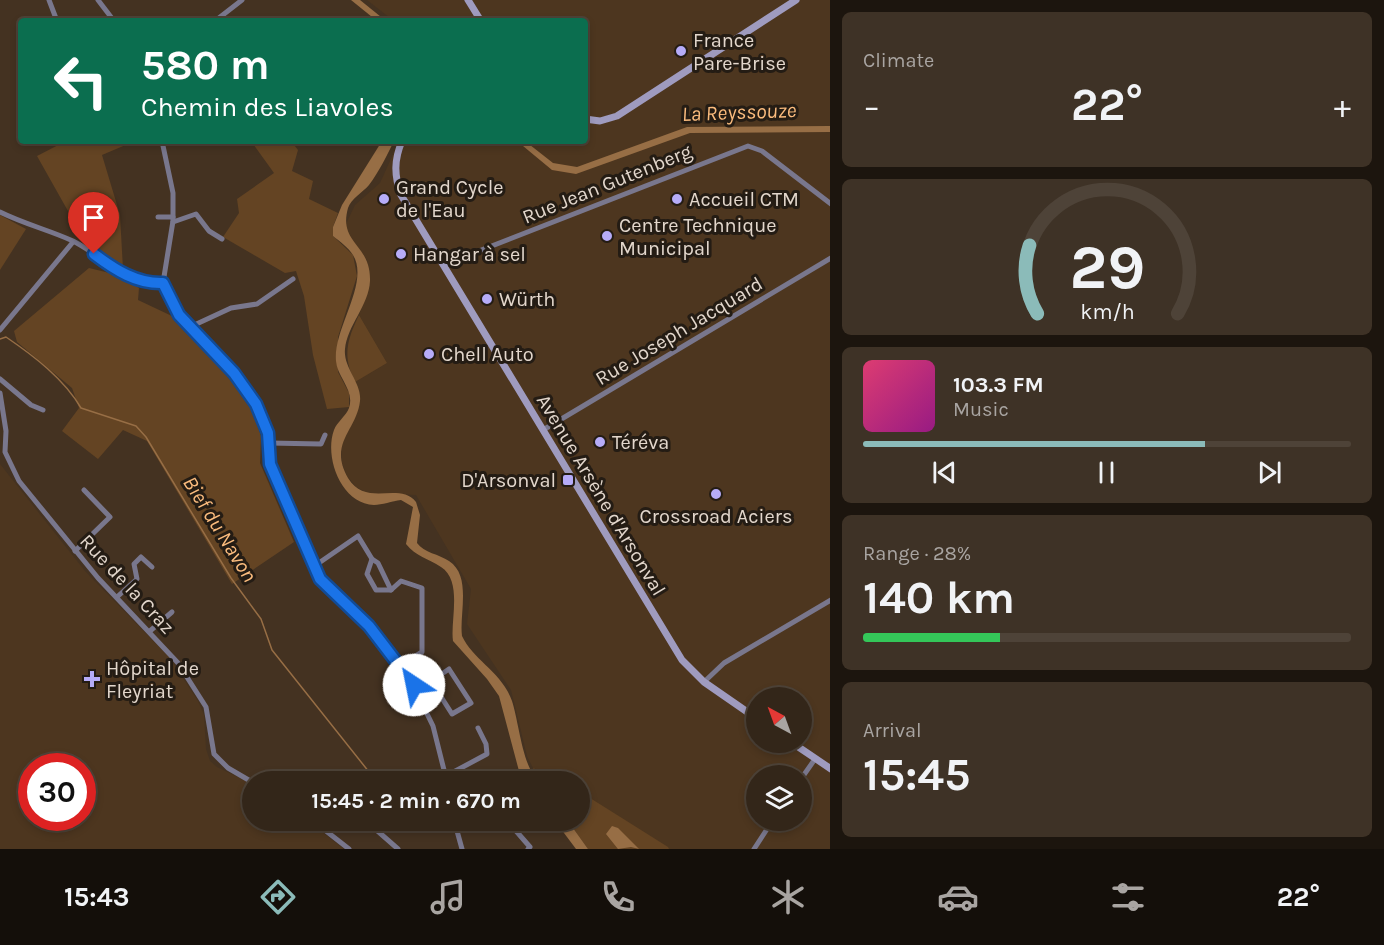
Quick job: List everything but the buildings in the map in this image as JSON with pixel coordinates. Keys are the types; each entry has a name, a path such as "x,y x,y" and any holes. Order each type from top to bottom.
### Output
{"street":[{"path":"49,0 56,18"},
{"path":"98,0 112,18"},
{"path":"219,18 242,0"},
{"path":"468,0 479,18"},
{"path":"588,119 600,121 617,116 796,0"},
{"path":"163,144 171,176 173,220 163,283 176,309 190,327 248,390 262,417 269,443 270,464 313,567 330,591 369,626 401,665 417,691 433,726 445,771"},
{"name":"Avenue Arsène d'Arsonval","path":"401,144 395,164 396,182 401,195 682,660 704,682 746,711"},
{"name":"Rue Jean Gutenberg","path":"444,265 461,256 529,232 748,146 762,151 830,203"},
{"path":"0,212 24,224 74,242 120,272 142,281 163,283"},
{"path":"158,217 173,220 196,214 201,216 209,231 222,239"},
{"path":"0,330 74,242"},
{"name":"Rue Joseph Jacquard","path":"543,430 830,259"},
{"path":"190,327 231,308 256,304 293,279"},
{"path":"0,379 31,405 43,410"},
{"name":"Rue de la Craz","path":"0,393 6,432 2,451 19,481 75,551 165,646 201,696 214,754 228,768 242,776"},
{"path":"269,443 321,444 325,435"},
{"path":"75,551 110,517 84,490"},
{"path":"313,567 358,536 372,559 378,563 391,590"},
{"path":"117,597 137,579 134,564 141,557 152,567"},
{"path":"372,559 367,574 376,590 391,590 402,580 422,588 422,652 401,665"},
{"path":"704,682 724,663 830,601"},
{"path":"150,631 172,612"},
{"path":"417,691 431,681 449,669 471,703 452,714 431,681"},
{"path":"455,771 487,754 486,744 478,728"},
{"path":"807,753 830,768"},
{"path":"811,765 815,759"},
{"path":"326,831 349,849"},
{"path":"378,831 398,849"},
{"path":"457,831 462,849"},
{"path":"515,831 530,847 528,849"},
{"path":"754,849 766,831"}],"shaded area":[{"path":"351,0 360,0 382,18 373,18"},
{"path":"367,0 830,0 830,849 669,849 590,798 590,771 540,771 533,768 527,756 511,690 467,624 471,589 416,495 367,493 356,487 347,476 342,463 341,445 355,417 358,390 355,382 387,363 359,315 370,282 367,260 346,232 345,226 355,205 380,183 398,144 588,144 588,18 390,18"},
{"path":"830,126 830,132 690,133 576,174 552,170 521,144 529,144 553,163 577,167 687,127"},
{"path":"60,144 128,144 102,155 120,215 123,269 86,243 37,156"},
{"path":"253,144 293,144 298,150 292,171 313,181 309,199 338,213 333,227 333,236 353,255 357,276 338,337 338,372 349,393 349,407 327,409 313,355 304,296 296,271 285,273 223,237 239,213 237,199 274,173"},
{"path":"380,144 392,144 373,180 348,208 346,220 351,237 366,259 370,281 366,299 350,332 345,349 347,363 358,388 360,401 358,411 342,446 343,466 355,487 373,493 401,494 409,496 416,502 420,515 417,543 449,561 460,576 463,596 462,636 473,652 502,682 507,691 515,710 522,745 531,771 519,771 499,696 453,641 454,591 448,573 414,552 406,544 413,507 401,500 377,505 362,503 352,497 338,477 331,453 331,441 337,424 348,411 350,395 337,367 337,348 354,292 357,266 353,255 333,236 333,227 342,205"},
{"path":"0,215 26,229 0,270"},
{"path":"89,268 122,276 139,288 138,300 174,317 234,384 253,411 261,436 260,463 294,542 232,584 147,441 123,430 98,459 62,431 79,408 72,388 17,342 14,331"},
{"path":"359,315 387,363 355,382 347,356 351,332"},
{"name":"Hôpital de Fleyriat","path":"0,464 85,571 169,657 198,701 204,715 206,749 210,761 242,779 242,831 321,831 344,849 0,849"},
{"path":"590,798 669,849 588,849 575,831 590,831"},
{"path":"612,826 618,828 639,849 631,847 618,849 606,834"},
{"path":"562,831 575,831 588,849 576,849"}],"waterway":[{"name":"Bief du Navon","path":"0,339 6,337 38,360 66,387 81,408 136,426 146,437 231,578 261,619 272,650 368,771"}],"place":[{"name":"France Pare-Brise","path":"681,51"},
{"name":"Grand Cycle de l'Eau","path":"384,199"},
{"name":"Accueil CTM","path":"677,199"},
{"name":"Centre Technique Municipal","path":"607,236"},
{"name":"Hangar à sel","path":"401,254"},
{"name":"Würth","path":"487,299"},
{"name":"Chell Auto","path":"429,354"},
{"name":"Téréva","path":"600,442"},
{"name":"D'Arsonval","path":"568,480"},
{"name":"Crossroad Aciers","path":"716,494"},
{"name":"Hôpital de Fleyriat","path":"92,679"}],"route":[{"path":"94,254 120,272 142,281 163,283 179,315 248,390 268,433 270,464 313,567 330,591 369,626 414,685"}],"water label":[{"name":"La Reyssouze","path":"739,112"}]}
